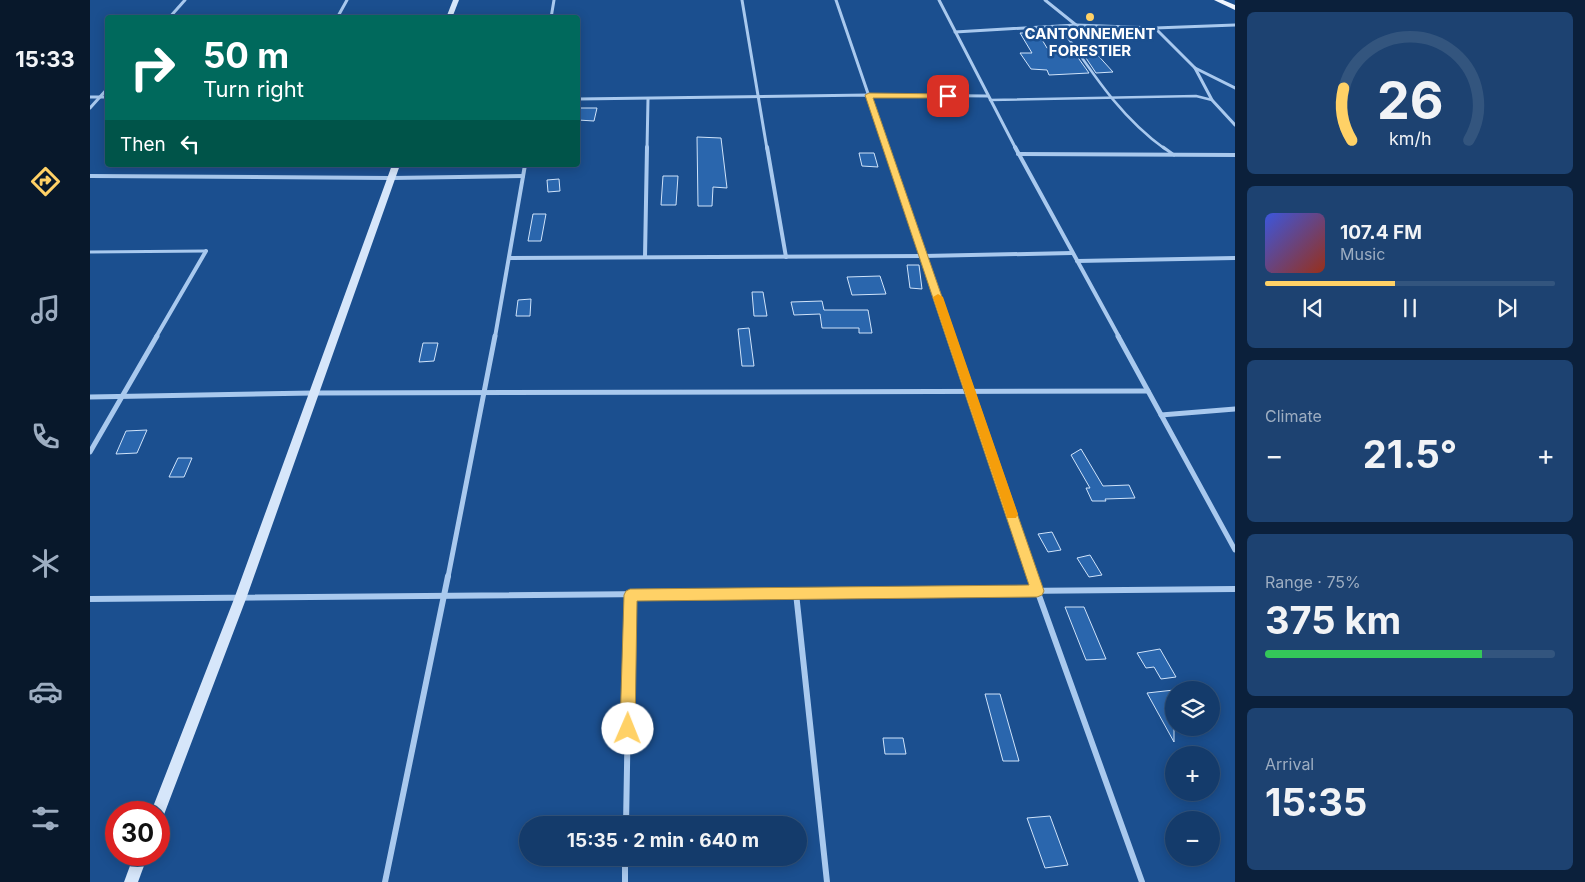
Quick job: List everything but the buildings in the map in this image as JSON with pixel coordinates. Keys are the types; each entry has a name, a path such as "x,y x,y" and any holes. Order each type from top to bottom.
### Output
{"main road":[{"path":"1217,0 1235,8"}],"street":[{"path":"172,15 185,0"},
{"path":"339,15 347,0"},
{"path":"450,15 456,0"},
{"path":"551,15 554,0"},
{"path":"742,0 786,257"},
{"path":"836,0 971,392 1037,591 1142,882"},
{"path":"938,0 1018,154 1235,550"},
{"path":"1045,0 1076,25"},
{"path":"955,32 1076,25 1155,28 1235,25"},
{"path":"1155,28 1195,68 1212,100 1235,126"},
{"path":"1195,68 1235,88"},
{"path":"90,108 105,91"},
{"path":"580,99 869,95 989,98"},
{"path":"90,97 105,97"},
{"path":"645,257 648,99"},
{"path":"1018,154 1235,155"},
{"path":"162,801 240,599 312,393 395,167"},
{"path":"385,882 444,597 510,258 525,167"},
{"path":"90,176 391,178 523,176"},
{"path":"90,452 206,251"},
{"path":"510,258 924,256 1072,253"},
{"path":"1077,261 1235,258"},
{"path":"90,397 312,393 1148,391"},
{"path":"1161,415 1235,409"},
{"path":"90,599 1235,589"},
{"path":"796,593 827,882"},
{"path":"626,816 630,595"},
{"path":"131,882 137,866"},
{"path":"624,882 625,866"}],"lane":[{"path":"1060,26 1128,119 1174,155"},
{"path":"989,98 1196,96 1212,100"},
{"path":"90,252 206,251"}],"slow traffic":[{"path":"938,297 1012,514"}],"place":[{"name":"CANTONNEMENT FORESTIER","path":"1090,17"}],"route":[{"path":"628,729 630,595 1037,591 869,95 948,96"}]}
